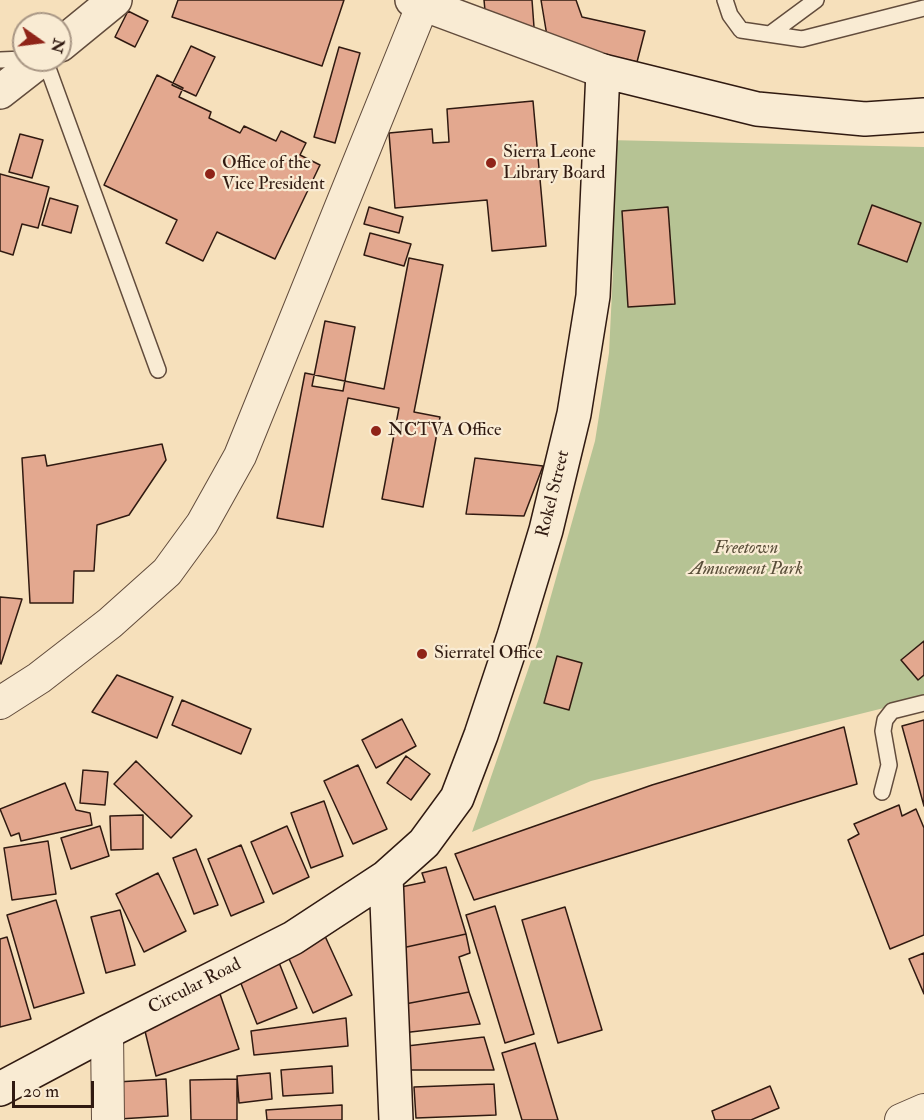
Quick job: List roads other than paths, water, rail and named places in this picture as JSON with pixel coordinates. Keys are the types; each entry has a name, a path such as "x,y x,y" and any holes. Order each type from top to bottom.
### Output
{"main road":[{"path":"72,35 116,0"},
{"path":"417,2 603,71 757,109 865,119 924,116"},
{"name":"Rokel Street","path":"386,877 424,843 457,798 514,636 546,530 574,414 593,296 603,71"},
{"path":"0,92 27,72"},
{"path":"386,877 396,1120"},
{"name":"Circular Road","path":"0,1089 293,938 386,877"}],"street":[{"path":"0,703 39,678 110,623 167,572 202,524 240,456 417,2"},
{"path":"107,1032 108,1120"},
{"path":"901,1120 924,1110"}],"lane":[{"path":"725,0 730,15 741,30 802,39 924,8"},
{"path":"770,34 816,0"},
{"path":"47,72 158,370"},
{"path":"882,792 889,765 883,732 885,720 892,711 924,703"}],"place":[{"name":"Sierra Leone Library Board","path":"491,163"},
{"name":"Office of the Vice President","path":"210,174"},
{"name":"NCTVA Office","path":"376,431"},
{"name":"Sierratel Office","path":"422,654"}],"park label":[{"name":"Freetown Amusement Park","path":"746,559"}]}
